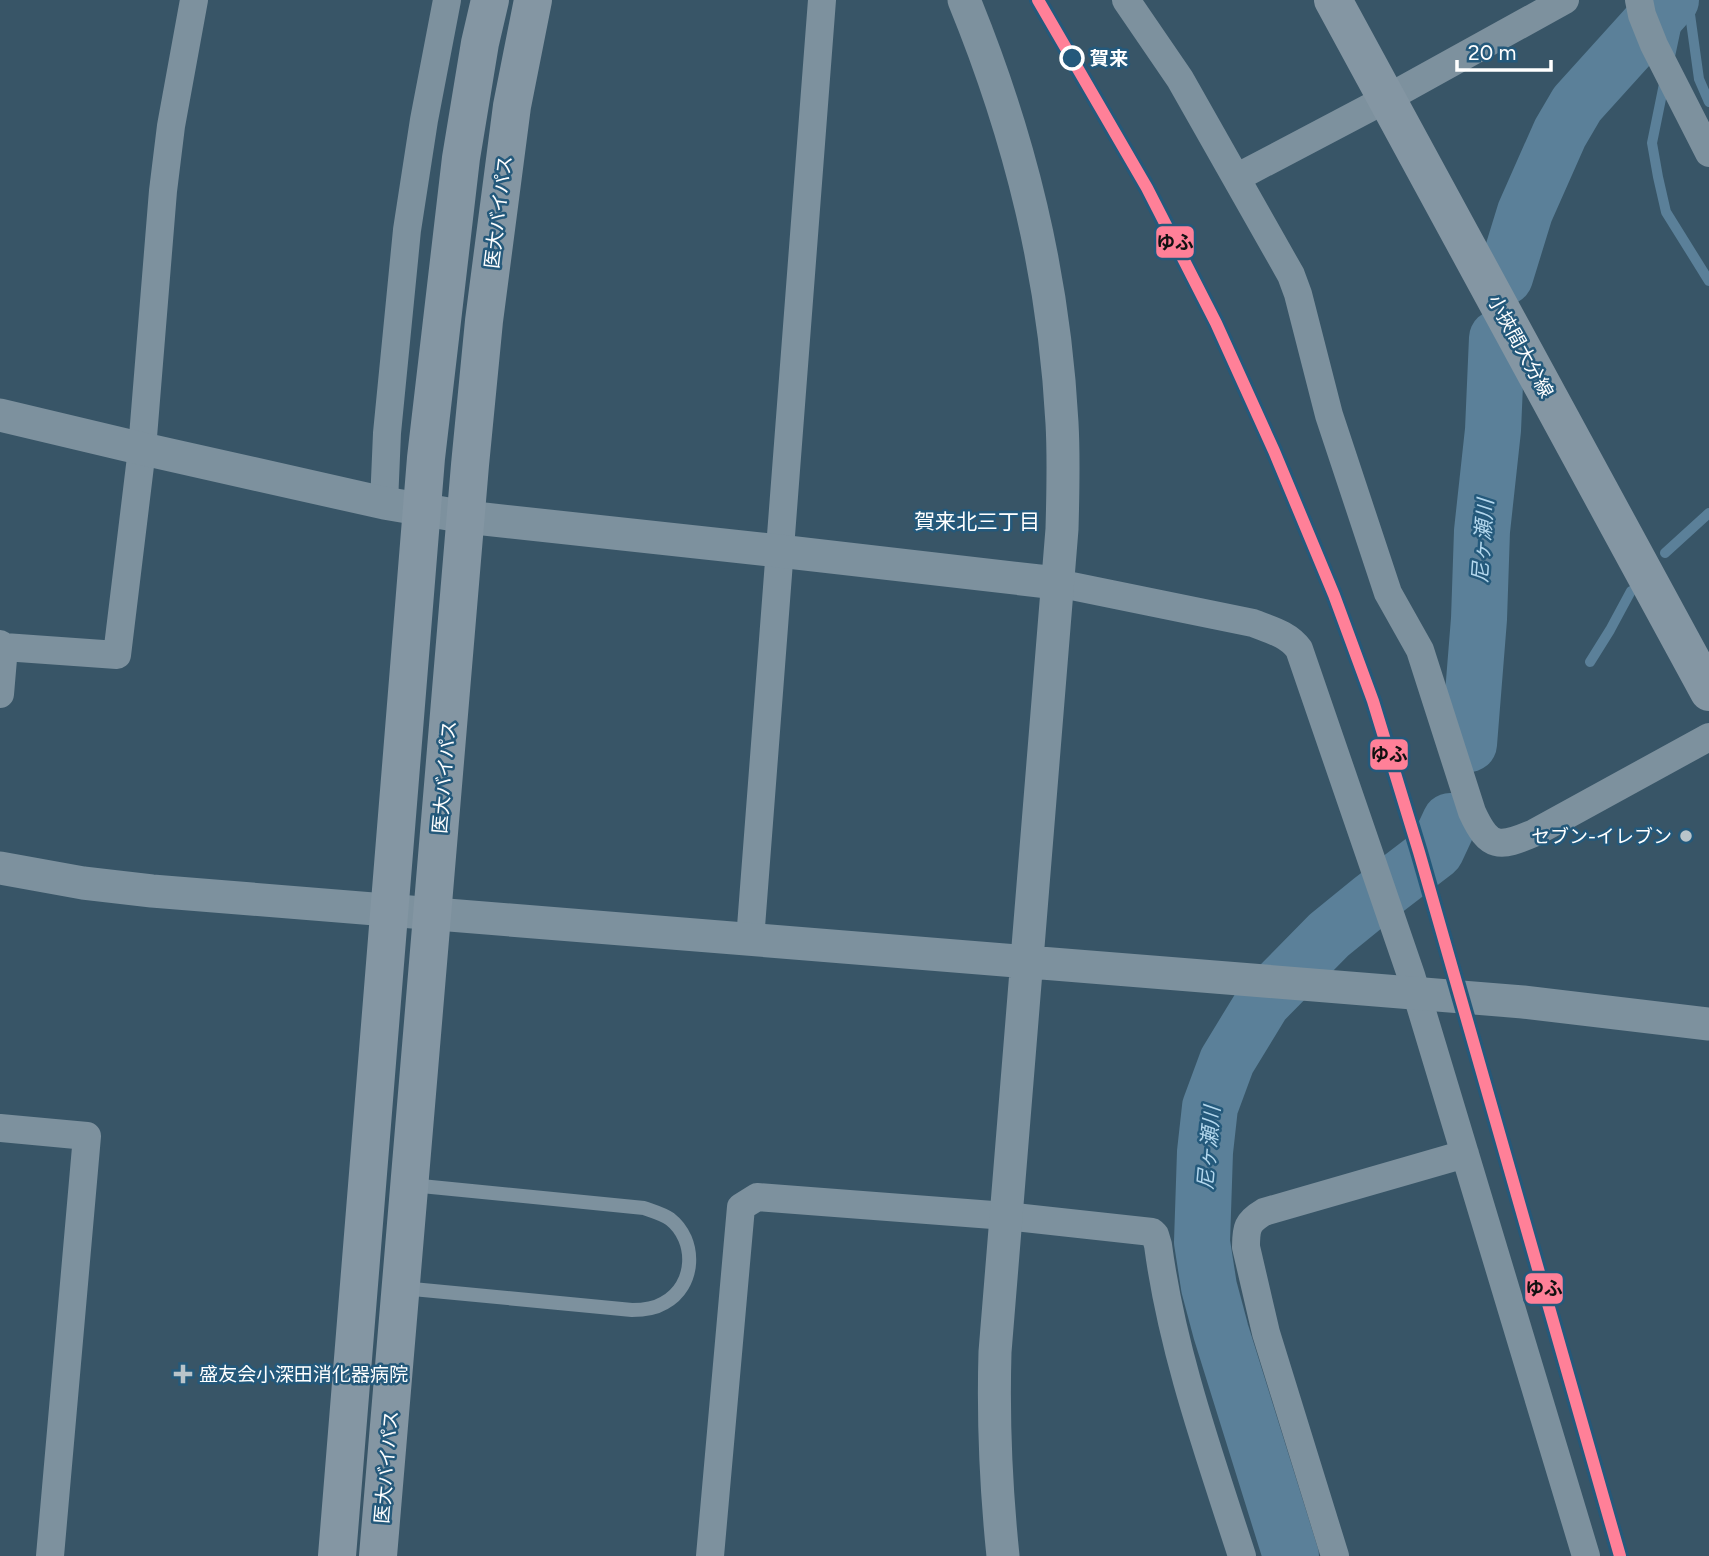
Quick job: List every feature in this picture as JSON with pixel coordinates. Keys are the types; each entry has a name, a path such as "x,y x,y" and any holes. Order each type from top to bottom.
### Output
{"main road":[{"path":"337,1556 426,458 461,158 490,0"},
{"name":"医大バイパス","path":"378,1556 484,321 512,106 533,0"},
{"name":"小挾間大分線","path":"1333,0 1709,692"}],"street":[{"path":"0,694 2,646 117,655 142,449 163,191 171,125 194,0"},
{"path":"384,503 387,433 407,230 447,0"},
{"path":"750,940 822,0"},
{"path":"964,0 1002,99 1020,158 1044,267 1055,342 1062,423 1062,529 995,1352 996,1458 1003,1556"},
{"path":"1126,0 1180,79 1291,275 1329,415 1388,593 1420,650 1472,812 1485,836 1493,842 1502,843 1514,842 1534,834 1709,737"},
{"path":"1236,178 1386,99 1564,0"},
{"path":"1641,8 1654,45 1709,153"},
{"path":"0,415 422,510 1057,583 1254,623 1293,640 1305,661 1397,933 1586,1556"},
{"path":"0,868 83,883 152,891 1523,1002 1709,1024"},
{"path":"0,1128 87,1136 50,1556"},
{"path":"1335,1556 1266,1333 1246,1247 1248,1224 1264,1212 1465,1154"},
{"path":"710,1556 741,1208 757,1197 1006,1216 1152,1232 1155,1235 1186,1375 1242,1556"}],"lane":[{"path":"401,1288 632,1310 650,1309 666,1303 680,1291 688,1275 690,1262 688,1245 681,1229 667,1217 644,1208 409,1185"}],"waterway":[{"name":"尼ヶ瀬川","path":"1505,277 1525,212 1560,133 1577,104 1671,0"},
{"path":"1669,61 1682,0"},
{"path":"1688,0 1699,79 1709,102"},
{"path":"1665,79 1652,143 1658,177 1666,212 1709,281"},
{"name":"尼ヶ瀬川","path":"1469,744 1479,619 1482,531 1493,430 1497,338"},
{"path":"1665,553 1709,513"},
{"path":"1590,662 1631,591"},
{"name":"尼ヶ瀬川","path":"1291,1556 1209,1287 1202,1242 1205,1152 1210,1107 1227,1061 1263,1002 1329,935 1436,851 1450,821"}],"transit line":[{"name":"ゆふ","path":"1038,0 1147,188 1216,323 1274,451 1334,595 1373,701 1419,852 1620,1556"}],"place":[{"name":"賀来","path":"1072,58"},
{"name":"セブン-イレブン","path":"1686,836"},
{"name":"盛友会小深田消化器病院","path":"183,1374"}],"district":[{"name":"賀来北三丁目","path":"977,522"}]}
